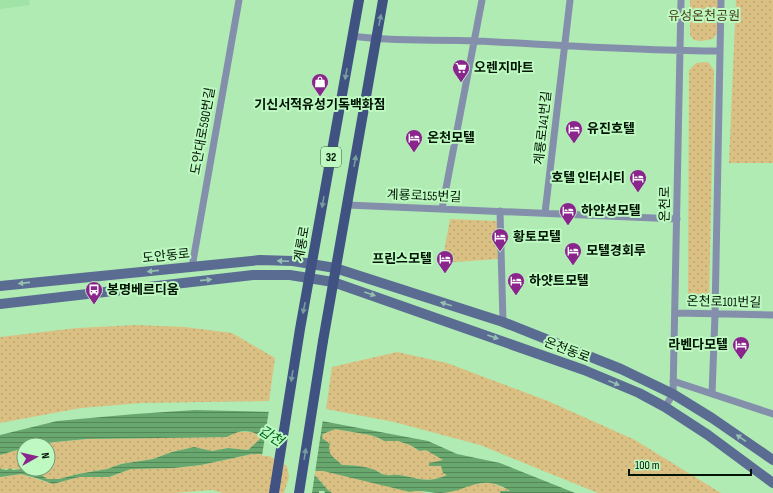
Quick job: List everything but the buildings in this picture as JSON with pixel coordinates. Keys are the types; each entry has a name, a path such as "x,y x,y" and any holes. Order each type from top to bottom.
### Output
{"main road":[{"name":"계룡로","path":"274,493 298,337 359,0"},
{"name":"32","path":"299,493 335,268 383,0"},
{"name":"도안동로","path":"0,286 260,260 293,261 335,268"},
{"name":"온천동로","path":"335,268 503,322 621,369 673,394 712,418 773,460"},
{"path":"0,304 253,275 277,274 333,282"},
{"name":"온천동로","path":"333,282 584,370 639,392 708,435 773,483"}],"street":[{"name":"도안대로590번길","path":"192,267 239,0"},
{"path":"442,209 482,0"},
{"name":"계룡로141번길","path":"545,213 570,0"},
{"name":"온천로","path":"673,394 681,0"},
{"path":"712,394 721,0"},
{"path":"353,36 376,39 474,41 680,51 720,51"},
{"name":"계룡로155번길","path":"347,205 677,219"},
{"path":"500,212 503,322"},
{"name":"온천로101번길","path":"675,313 773,315"},
{"path":"673,381 773,414"},
{"path":"665,407 673,394"}],"shaded area":[{"path":"0,0 29,0 30,5 0,9"}],"green space":[{"name":"유성온천공원","path":"690,0 718,0 717,33 713,39 701,41 694,40 690,35"},
{"path":"736,0 773,0 773,163 729,163"},
{"name":"유성온천공원","path":"708,62 714,70 709,298 706,305 688,303 689,70 696,63"},
{"path":"450,219 497,221 498,259 442,263"},
{"path":"136,325 185,327 232,333 275,358 269,401 141,403 81,408 0,423 0,337 77,328"},
{"path":"397,352 447,363 548,401 635,440 721,493 598,493 480,445 394,422 326,409 332,367"},
{"path":"335,429 370,435 384,441 398,441 410,445 420,451 426,450 444,460 429,465 441,466 447,475 440,478 423,480 397,475 386,475 363,467 342,465 330,455 328,447 322,438 323,434"},
{"path":"235,432 254,432 262,437 248,450 228,448 212,451 194,447 172,452 153,459 121,464 107,469 59,479 47,479 44,477 56,477 56,442 87,439 227,437"},
{"path":"16,450 16,469 1,469 0,455"},
{"path":"252,454 270,454 289,465 291,477 286,493 223,493 212,490 175,493 0,493 0,477 16,475 16,477 31,477 53,484 79,477 109,477 131,469 174,468 201,465"},
{"path":"311,471 323,471 427,493 332,493"},
{"path":"492,483 511,491 500,492 501,493 441,493 470,485"}],"water":[{"name":"갑천","path":"195,410 274,412 428,441 457,454 500,463 575,493 501,493 499,491 510,491 490,483 475,484 451,492 410,492 323,471 311,471 332,493 319,491 319,493 286,493 291,478 289,465 270,454 252,454 201,465 174,468 131,469 109,477 79,477 53,484 32,477 59,479 107,469 121,464 153,459 172,452 194,447 212,451 228,448 248,450 262,437 258,434 244,431 227,437 87,439 56,442 56,437 16,437 16,450 0,455 0,435 57,421","holes":["335,429 379,438 384,441 398,441 410,445 420,451 426,450 443,460 429,463 429,466 441,466 443,473 447,475 440,478 423,480 397,475 385,475 367,468 342,465 330,454 330,444 322,438 323,434"]},
{"path":"0,467 1,469 7,470 10,468 16,470 16,475 0,477"}],"pier":[{"path":"269,410 323,419 312,493 284,493 289,477 287,466 269,456 262,456"}],"place":[{"name":"오렌지마트","path":"461,83"},
{"name":"기신서적유성기독백화점","path":"320,97"},
{"name":"유진호텔","path":"574,144"},
{"name":"온천모텔","path":"414,153"},
{"name":"호텔 인터시티","path":"638,193"},
{"name":"하얀성모텔","path":"568,226"},
{"name":"황토모텔","path":"500,252"},
{"name":"모텔경회루","path":"573,266"},
{"name":"프린스모텔","path":"445,274"},
{"name":"하얏트모텔","path":"516,296"},
{"name":"봉명베르디움","path":"94,305"},
{"name":"라벤다모텔","path":"741,360"}]}
